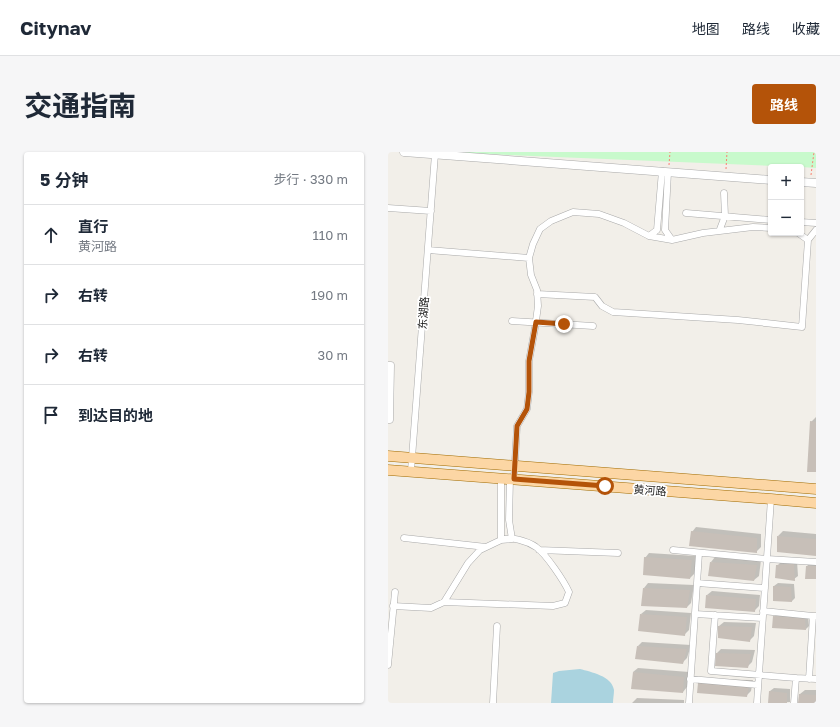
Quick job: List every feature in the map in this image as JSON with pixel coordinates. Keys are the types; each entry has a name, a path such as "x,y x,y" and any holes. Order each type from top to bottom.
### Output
{"main road":[{"name":"黄河路","path":"388,456 816,489"},
{"name":"黄河路","path":"388,470 816,503"}],"street":[{"path":"404,152 768,180"},
{"name":"东湖路","path":"411,471 435,154"},
{"path":"649,236 657,230 665,172"},
{"path":"665,172 664,230 672,240"},
{"path":"720,229 725,216 724,193"},
{"path":"388,208 430,211"},
{"path":"501,540 507,479 515,466 517,426 527,409 529,392 529,361 538,306 537,294 529,258 533,244 540,229 551,221 573,212 599,214 624,223 649,236 672,240 703,233 753,227 768,228"},
{"path":"686,213 768,220"},
{"path":"804,222 816,223"},
{"path":"537,294 596,297 602,306 613,312 738,320 802,327 808,240 816,230"},
{"path":"802,236 808,240"},
{"path":"428,250 529,258"},
{"path":"512,321 593,326"},
{"path":"388,364 391,365 390,420 388,420"},
{"path":"504,465 507,479 509,520 512,539"},
{"path":"756,703 771,499"},
{"path":"404,538 486,547"},
{"path":"393,606 431,608 444,602 552,606 565,603 569,592 566,585 548,560 536,547 522,541 507,538 480,550 468,563 444,602"},
{"path":"539,550 618,553"},
{"path":"673,550 816,562"},
{"path":"692,702 690,679 699,553"},
{"path":"697,583 764,588"},
{"path":"388,665 394,592"},
{"path":"763,611 814,616 809,679"},
{"path":"695,614 762,618"},
{"path":"710,681 715,615"},
{"path":"493,703 497,626"},
{"path":"710,671 816,679"},
{"path":"794,703 796,678"},
{"path":"690,679 758,685"}],"path":[{"path":"665,172 670,152"},
{"path":"726,176 728,152"},
{"path":"813,183 814,152"}],"green space":[{"path":"437,152 816,152 816,168 804,167 804,164 768,164 768,166"}],"water":[{"path":"580,669 600,675 609,681 614,690 613,703 551,703 553,673"}],"building":[{"path":"810,421 816,422 816,472 807,472"},
{"path":"691,531 757,538 757,553 689,546"},
{"path":"777,536 816,539 816,556 777,552"},
{"path":"644,557 692,560 690,579 643,575"},
{"path":"710,562 757,565 754,581 708,576"},
{"path":"794,564 795,581 775,578 776,565"},
{"path":"806,566 816,566 816,579 805,579"},
{"path":"773,586 791,587 792,602 773,601"},
{"path":"643,588 690,590 687,608 641,606"},
{"path":"706,595 756,599 755,612 705,608"},
{"path":"640,614 687,617 685,636 638,631"},
{"path":"773,616 805,618 806,630 772,628"},
{"path":"718,626 752,627 750,642 718,638"},
{"path":"637,646 687,649 683,664 635,659"},
{"path":"716,653 751,654 748,668 715,666"},
{"path":"633,672 684,677 683,693 631,689"},
{"path":"698,683 749,684 747,697 697,693"},
{"path":"769,691 787,693 787,703 768,703"},
{"path":"799,694 816,695 816,703 798,703"}],"route":[{"path":"564,324 536,322 529,361 529,392 527,409 517,426 514,479 605,486"}]}
